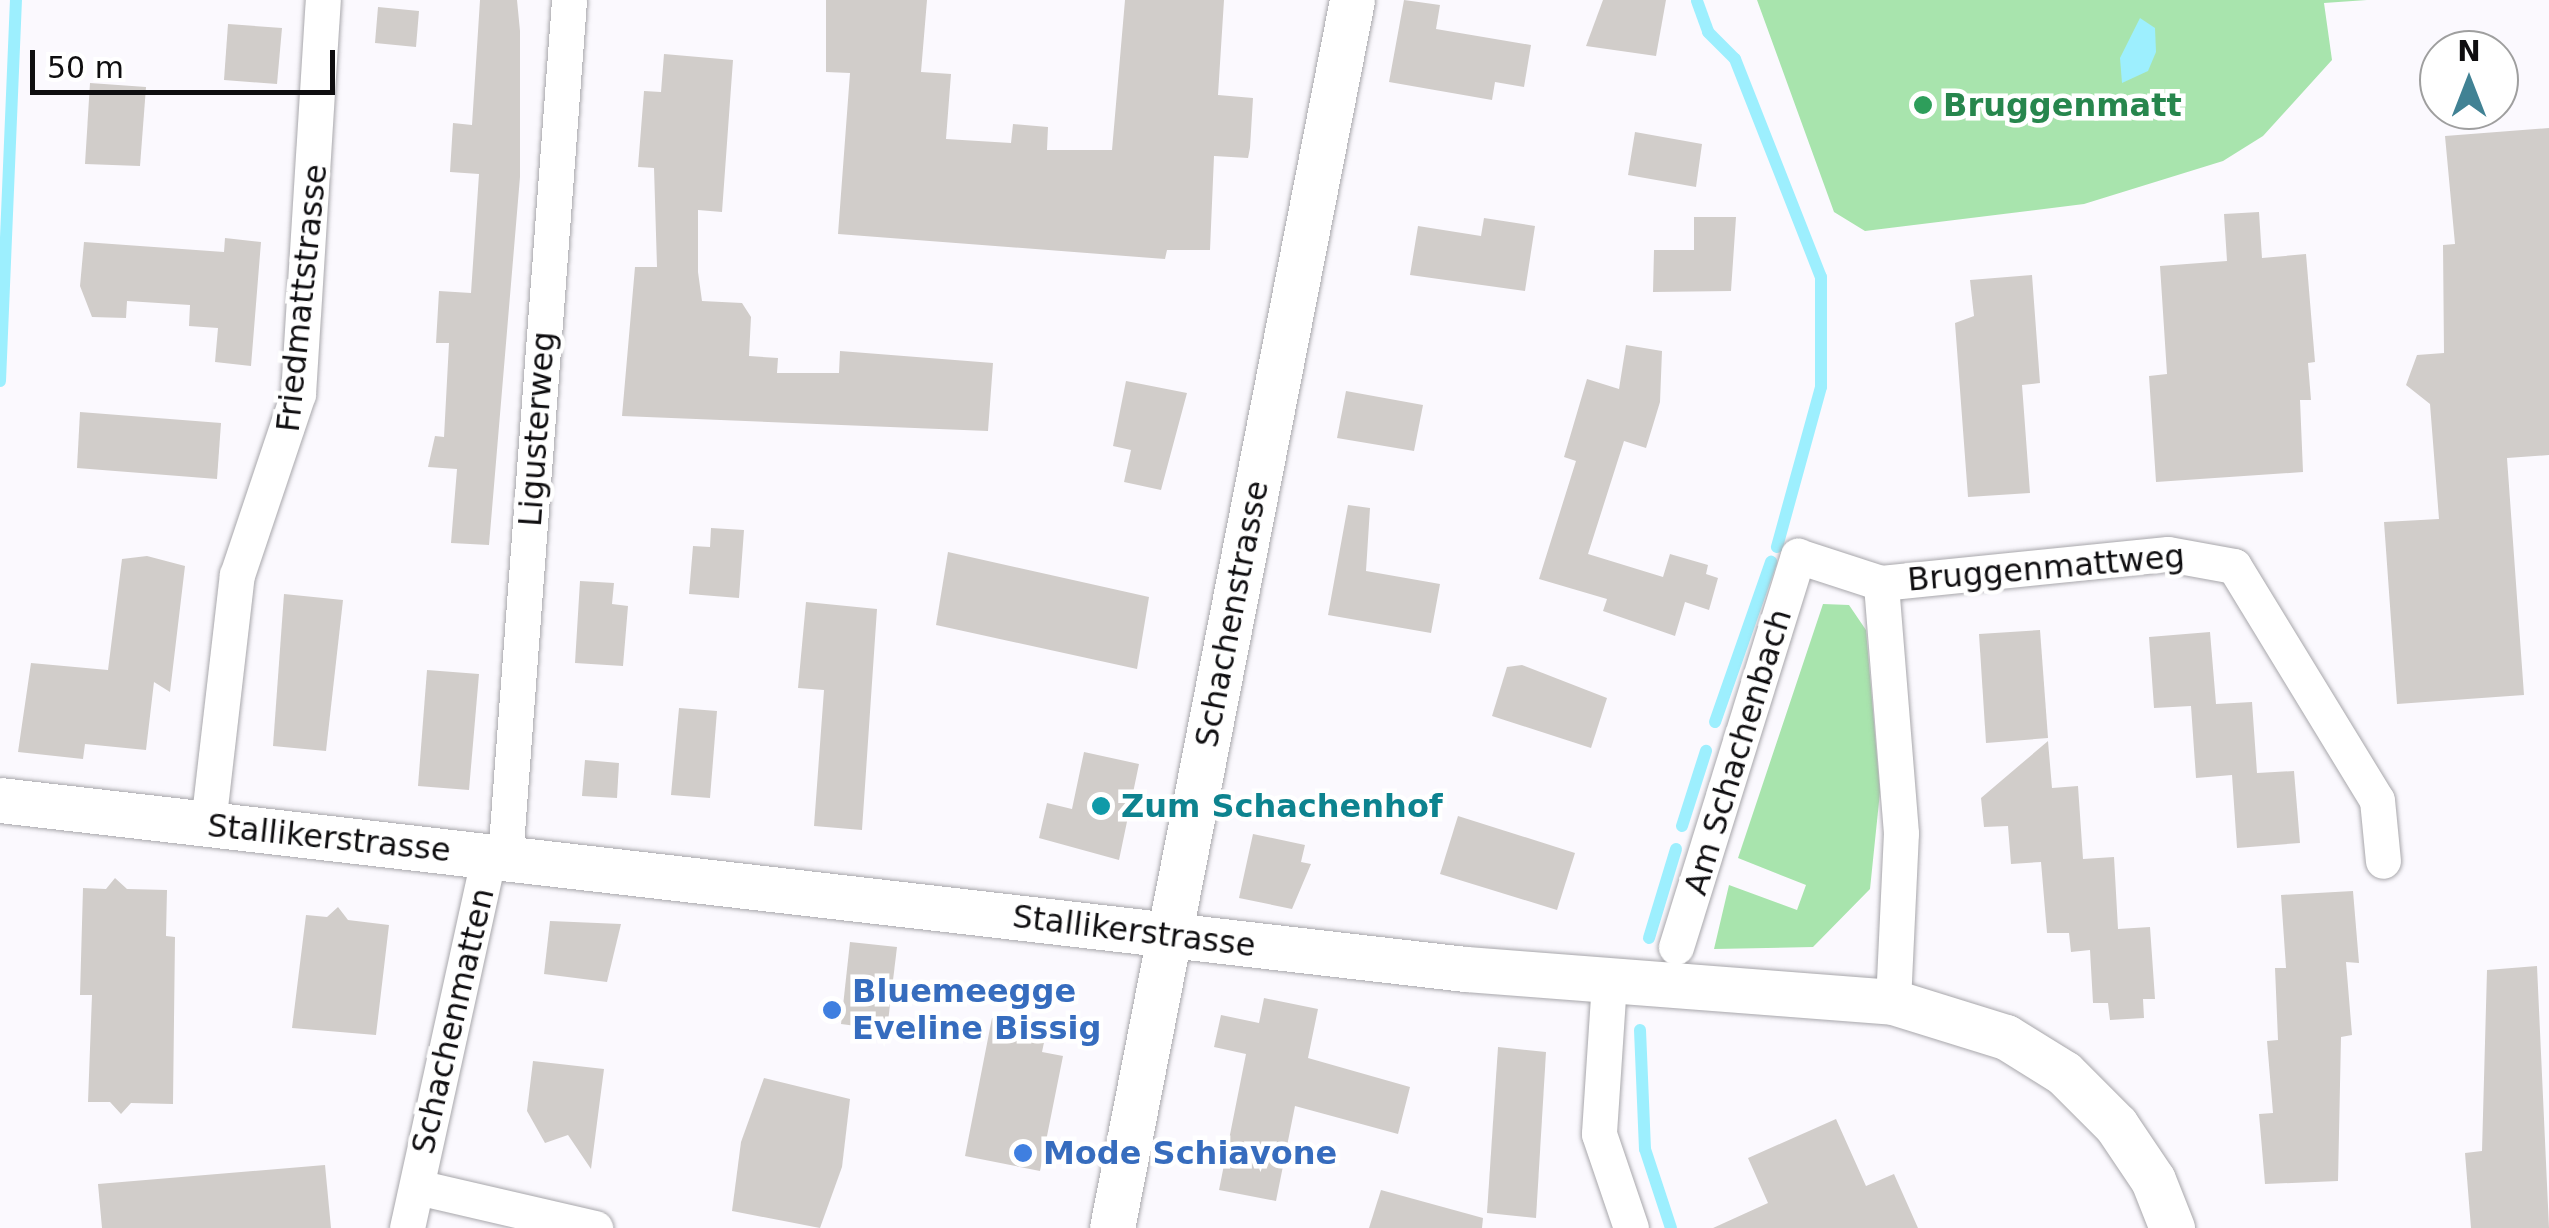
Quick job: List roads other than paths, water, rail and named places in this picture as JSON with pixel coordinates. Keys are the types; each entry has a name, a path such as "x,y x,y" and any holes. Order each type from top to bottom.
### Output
{"street":[{"name":"Friedmattstrasse","path":"208,824 237,575 298,394 324,0"},
{"name":"Ligusterweg","path":"497,857 568,0"},
{"name":"Schachenstrasse","path":"1112,1228 1352,0"},
{"name":"Bruggenmattweg","path":"1798,556 1881,583 2168,554 2234,566 2377,800 2383,861"},
{"name":"Am Schachenbach","path":"1676,947 1798,556"},
{"name":"Bruggenmattweg","path":"1881,583 1901,833 1893,1002"},
{"name":"Stallikerstrasse","path":"0,800 1609,982 1893,1002 2006,1036 2064,1073 2116,1125 2154,1180 2172,1228"},
{"name":"Schachenmatten","path":"408,1228 497,857"},
{"path":"1609,982 1598,1134 1631,1228"},
{"name":"Schachenmatten","path":"417,1186 595,1228"}],"water":[{"name":"Bruggenmatt","path":"2140,18 2155,28 2156,52 2148,71 2122,83 2120,58"}],"waterway":[{"path":"0,381 16,0"},
{"path":"1697,1 1708,32 1735,59 1821,277 1821,387 1777,547"},
{"path":"1715,722 1771,562"},
{"path":"1682,826 1706,751"},
{"path":"1649,938 1676,849"},
{"path":"1640,1030 1645,1149 1671,1228"}],"place":[{"name":"Bruggenmatt","path":"1923,105"},
{"name":"Zum Schachenhof","path":"1101,806"},
{"name":"Bluemeegge Eveline Bissig","path":"832,1010"},
{"name":"Mode Schiavone","path":"1023,1153"}]}
